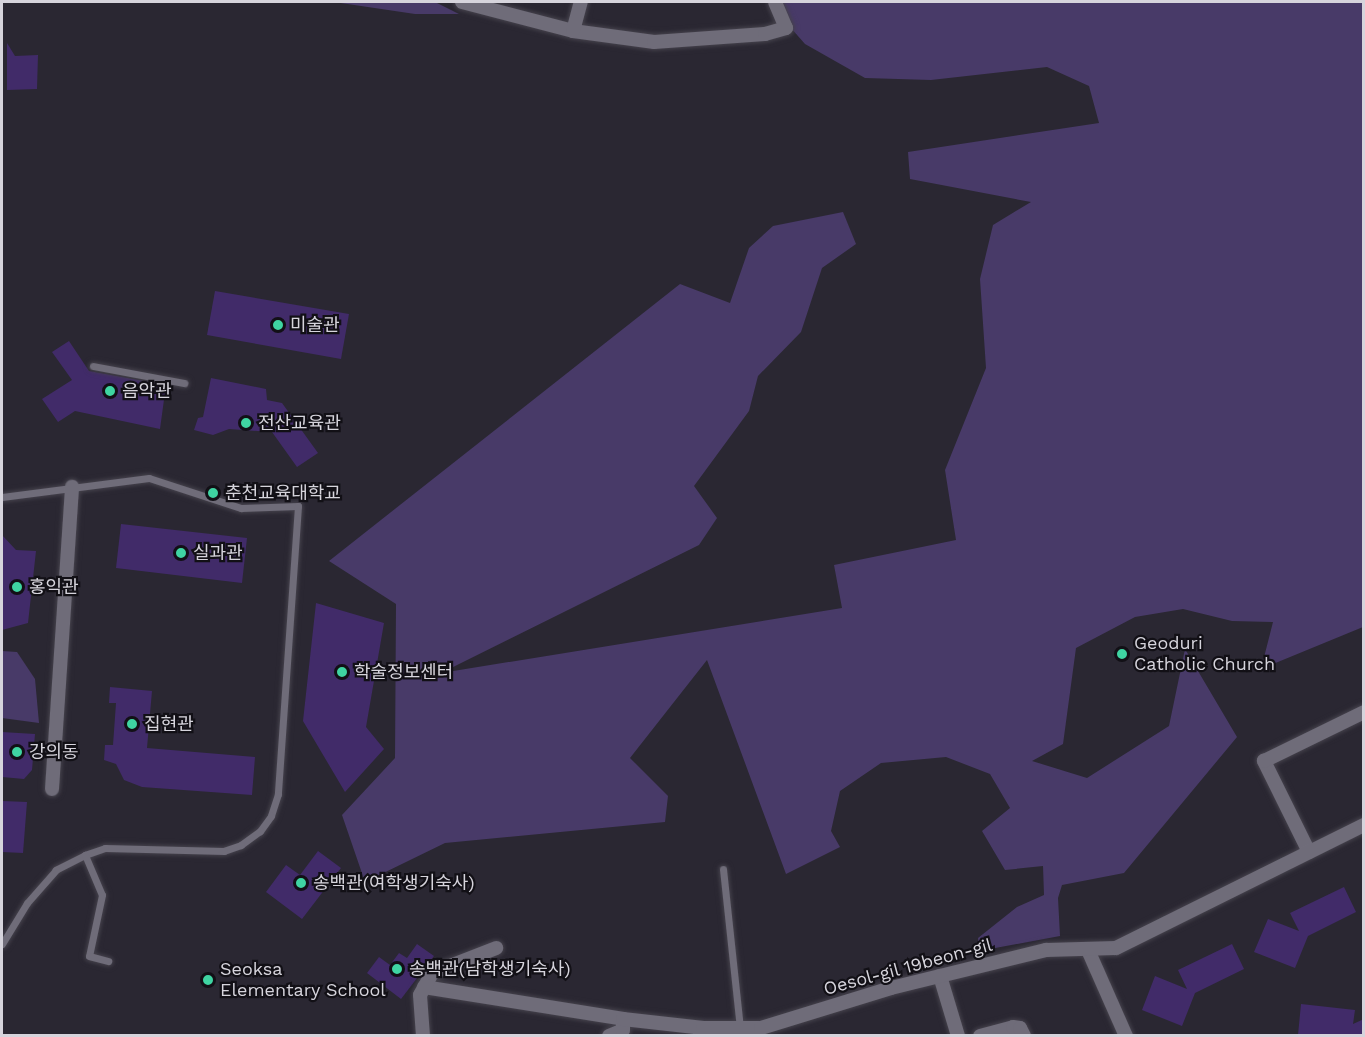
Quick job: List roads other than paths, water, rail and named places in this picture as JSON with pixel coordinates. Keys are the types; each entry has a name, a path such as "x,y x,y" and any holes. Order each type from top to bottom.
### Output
{"street":[{"path":"462,2 573,31 654,42 765,34 786,28 775,2"},
{"path":"573,31 580,2"},
{"path":"52,789 72,487"},
{"path":"1309,852 1264,761 1364,712"},
{"name":"Oesol-gil 19beon-gil","path":"424,987 623,1019 736,1032 761,1028 940,976 1046,950 1116,948 1364,825"},
{"path":"423,1035 420,995 432,973 496,948"},
{"path":"1088,950 1126,1035"},
{"path":"940,976 958,1035"},
{"path":"609,1035 623,1030 623,1019"},
{"path":"980,1035 1013,1028 1020,1028 1024,1035"}],"lane":[{"path":"93,366 184,382"},
{"path":"2,497 149,478 241,508 298,506 278,794 271,816 260,831 241,845 224,851 105,848 85,855 56,870 27,903 2,944"},
{"path":"85,855 102,895 89,956 108,961"},
{"path":"723,869 736,1032"}],"place":[{"name":"미술관","path":"278,325"},
{"name":"음악관","path":"110,391"},
{"name":"전산교육관","path":"246,423"},
{"name":"춘천교육대학교","path":"213,493"},
{"name":"실과관","path":"181,553"},
{"name":"홍익관","path":"17,587"},
{"name":"Geoduri Catholic Church","path":"1122,654"},
{"name":"학술정보센터","path":"342,672"},
{"name":"집현관","path":"132,724"},
{"name":"강의동","path":"17,752"},
{"name":"송백관(여학생기숙사)","path":"301,883"},
{"name":"송백관(남학생기숙사)","path":"397,969"},
{"name":"Seoksa Elementary School","path":"208,980"}]}
